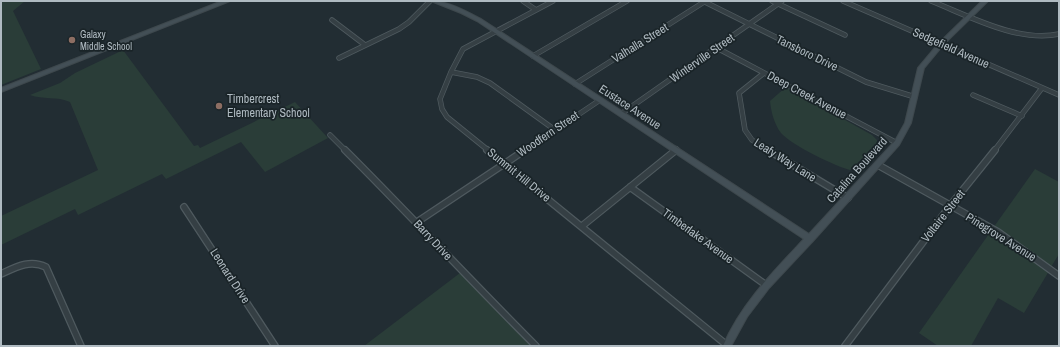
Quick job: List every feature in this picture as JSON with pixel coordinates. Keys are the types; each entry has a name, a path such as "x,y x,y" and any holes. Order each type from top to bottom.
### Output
{"street":[{"path":"1,90 227,1"},
{"path":"339,58 399,29 409,22 430,1"},
{"name":"Eustace Avenue","path":"434,1 463,12 496,31 810,239"},
{"path":"523,1 536,10"},
{"name":"Summit Hill Drive","path":"553,1 463,49 451,72 440,99 442,109 447,117 727,346"},
{"path":"533,56 627,1"},
{"name":"Tansboro Drive","path":"704,1 866,82 915,97"},
{"name":"Valhalla Street","path":"575,84 704,1"},
{"path":"772,1 780,2 844,34"},
{"name":"Sedgefield Avenue","path":"844,1 1059,95"},
{"path":"931,1 968,17 1012,33 1046,37 1059,34"},
{"name":"Catalina Boulevard","path":"727,346 739,320 766,285 848,198 897,142 908,123 921,68 941,44 985,1"},
{"name":"Winterville Street","path":"621,114 717,48 780,2"},
{"path":"332,20 365,45"},
{"name":"Deep Creek Avenue","path":"717,48 897,142"},
{"path":"451,72 478,77 490,83 555,130"},
{"name":"Leafy Way Lane","path":"764,73 739,93 744,130 752,140 848,198"},
{"name":"Voltaire Street","path":"845,346 950,206 1022,116 1042,88"},
{"path":"973,95 1022,116"},
{"name":"Woodfern Street","path":"417,222 600,100"},
{"name":"Barry Drive","path":"330,135 417,222 464,274 536,346"},
{"path":"582,226 676,150"},
{"name":"Pinegrove Avenue","path":"878,165 998,232 1059,276"},
{"name":"Timberlake Avenue","path":"630,187 766,285"},
{"name":"Leonard Drive","path":"184,207 275,346"},
{"path":"1,274 24,264 35,263 46,267 81,346"}],"green space":[{"path":"1,1 25,1 13,11 41,69 1,85"},
{"path":"123,50 194,146 198,145 200,148 295,102 328,138 265,172 241,142 166,179 162,174 78,215 75,209 1,245 1,216 98,170 70,102 60,99 30,95 60,83 75,73"},
{"path":"786,87 872,135 877,140 877,145 850,170 824,160 803,149 781,133 776,126 773,117 770,101"},
{"path":"1035,169 1059,182 1059,254 1051,267 993,228"},
{"path":"991,231 1049,271 1024,313 998,298 971,346 938,346 919,333"},
{"path":"460,273 532,346 364,346"}],"place":[{"name":"Galaxy Middle School","path":"72,40"},
{"name":"Timbercrest Elementary School","path":"219,106"}]}
